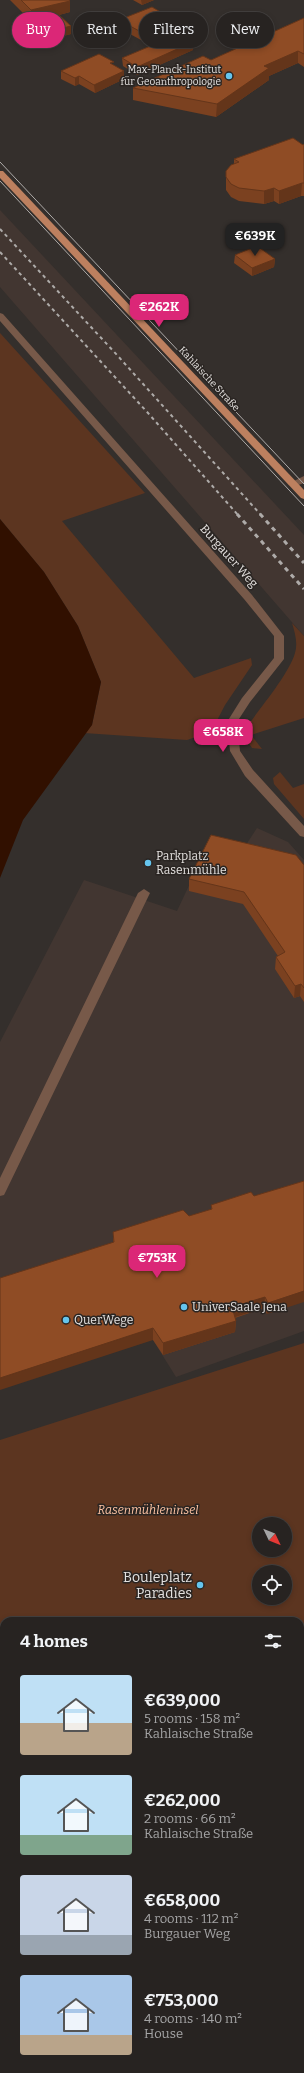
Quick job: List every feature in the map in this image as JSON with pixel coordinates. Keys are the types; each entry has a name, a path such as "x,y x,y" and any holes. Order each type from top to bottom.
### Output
{"main road":[{"name":"Kahlaische Straße","path":"0,173 304,496"}],"street":[{"name":"Burgauer Weg","path":"0,316 248,597 279,636 279,659 246,700 232,722 234,751 249,773 287,817 304,833"},
{"path":"293,484 304,479"},
{"path":"0,1191 144,894"}],"shaded area":[{"path":"0,210 304,535 304,636 0,287"},
{"path":"0,519 44,572 78,626 101,682 92,725 23,820 0,878"},
{"path":"257,828 288,842 304,860 304,1331 176,1377 153,1340 0,1290 0,1042 84,880 177,911 209,843 242,851"}],"green space":[{"path":"0,333 145,493 62,521 194,678 251,658 252,665 225,705 211,732 187,740 84,733 92,725 101,682 78,626 44,572 0,519"},
{"path":"292,623 304,636 304,718 251,735 262,749 252,748 246,739 246,728 281,681 295,653 296,642"},
{"path":"280,772 293,788 304,784 304,819 274,784 273,778"},
{"name":"Rasenmühleninsel","path":"304,1343 304,1617 0,1617 0,1440"}],"building":[{"path":"21,0 69,0 70,1 31,10"},
{"path":"152,7 160,12 139,12"},
{"path":"139,12 139,31 131,27 131,15"},
{"name":"Max-Planck-Institut für Geoanthropologie","path":"304,18 304,54 298,51 264,66 269,68 217,104 133,88 203,56 211,60 238,48 274,48 274,32"},
{"path":"65,20 71,26 65,28"},
{"path":"146,48 180,48 137,67 122,58"},
{"path":"99,54 114,62 110,63 124,71 94,85 79,76 75,78 61,71"},
{"path":"293,138 303,145 304,144 304,183 279,191 274,188 264,191 239,188 231,184 226,177 226,171 231,165 239,162 234,159"},
{"path":"257,246 275,259 252,268 235,255"},
{"path":"211,835 296,855 304,865 304,988 301,984 295,986 276,957 285,952 244,892 189,879"},
{"path":"304,1181 304,1291 268,1303 265,1297 232,1307 236,1321 163,1343 153,1328 0,1378 0,1278 114,1242 113,1232 183,1210 189,1216 212,1209 211,1205 251,1192 254,1196"}],"tram line":[{"path":"0,162 304,484"},
{"path":"0,181 304,506"}],"railway":[{"path":"0,229 117,355 261,515"},
{"path":"0,252 148,413 238,515"},
{"path":"237,514 304,589"},
{"path":"260,514 304,563"}],"place":[{"name":"Max-Planck-Institut für Geoanthropologie","path":"229,76"},
{"name":"Parkplatz Rasenmühle","path":"148,863"},
{"name":"UniverSaale Jena","path":"184,1307"},
{"name":"QuerWege","path":"66,1320"},
{"name":"Bouleplatz Paradies","path":"200,1585"}]}
